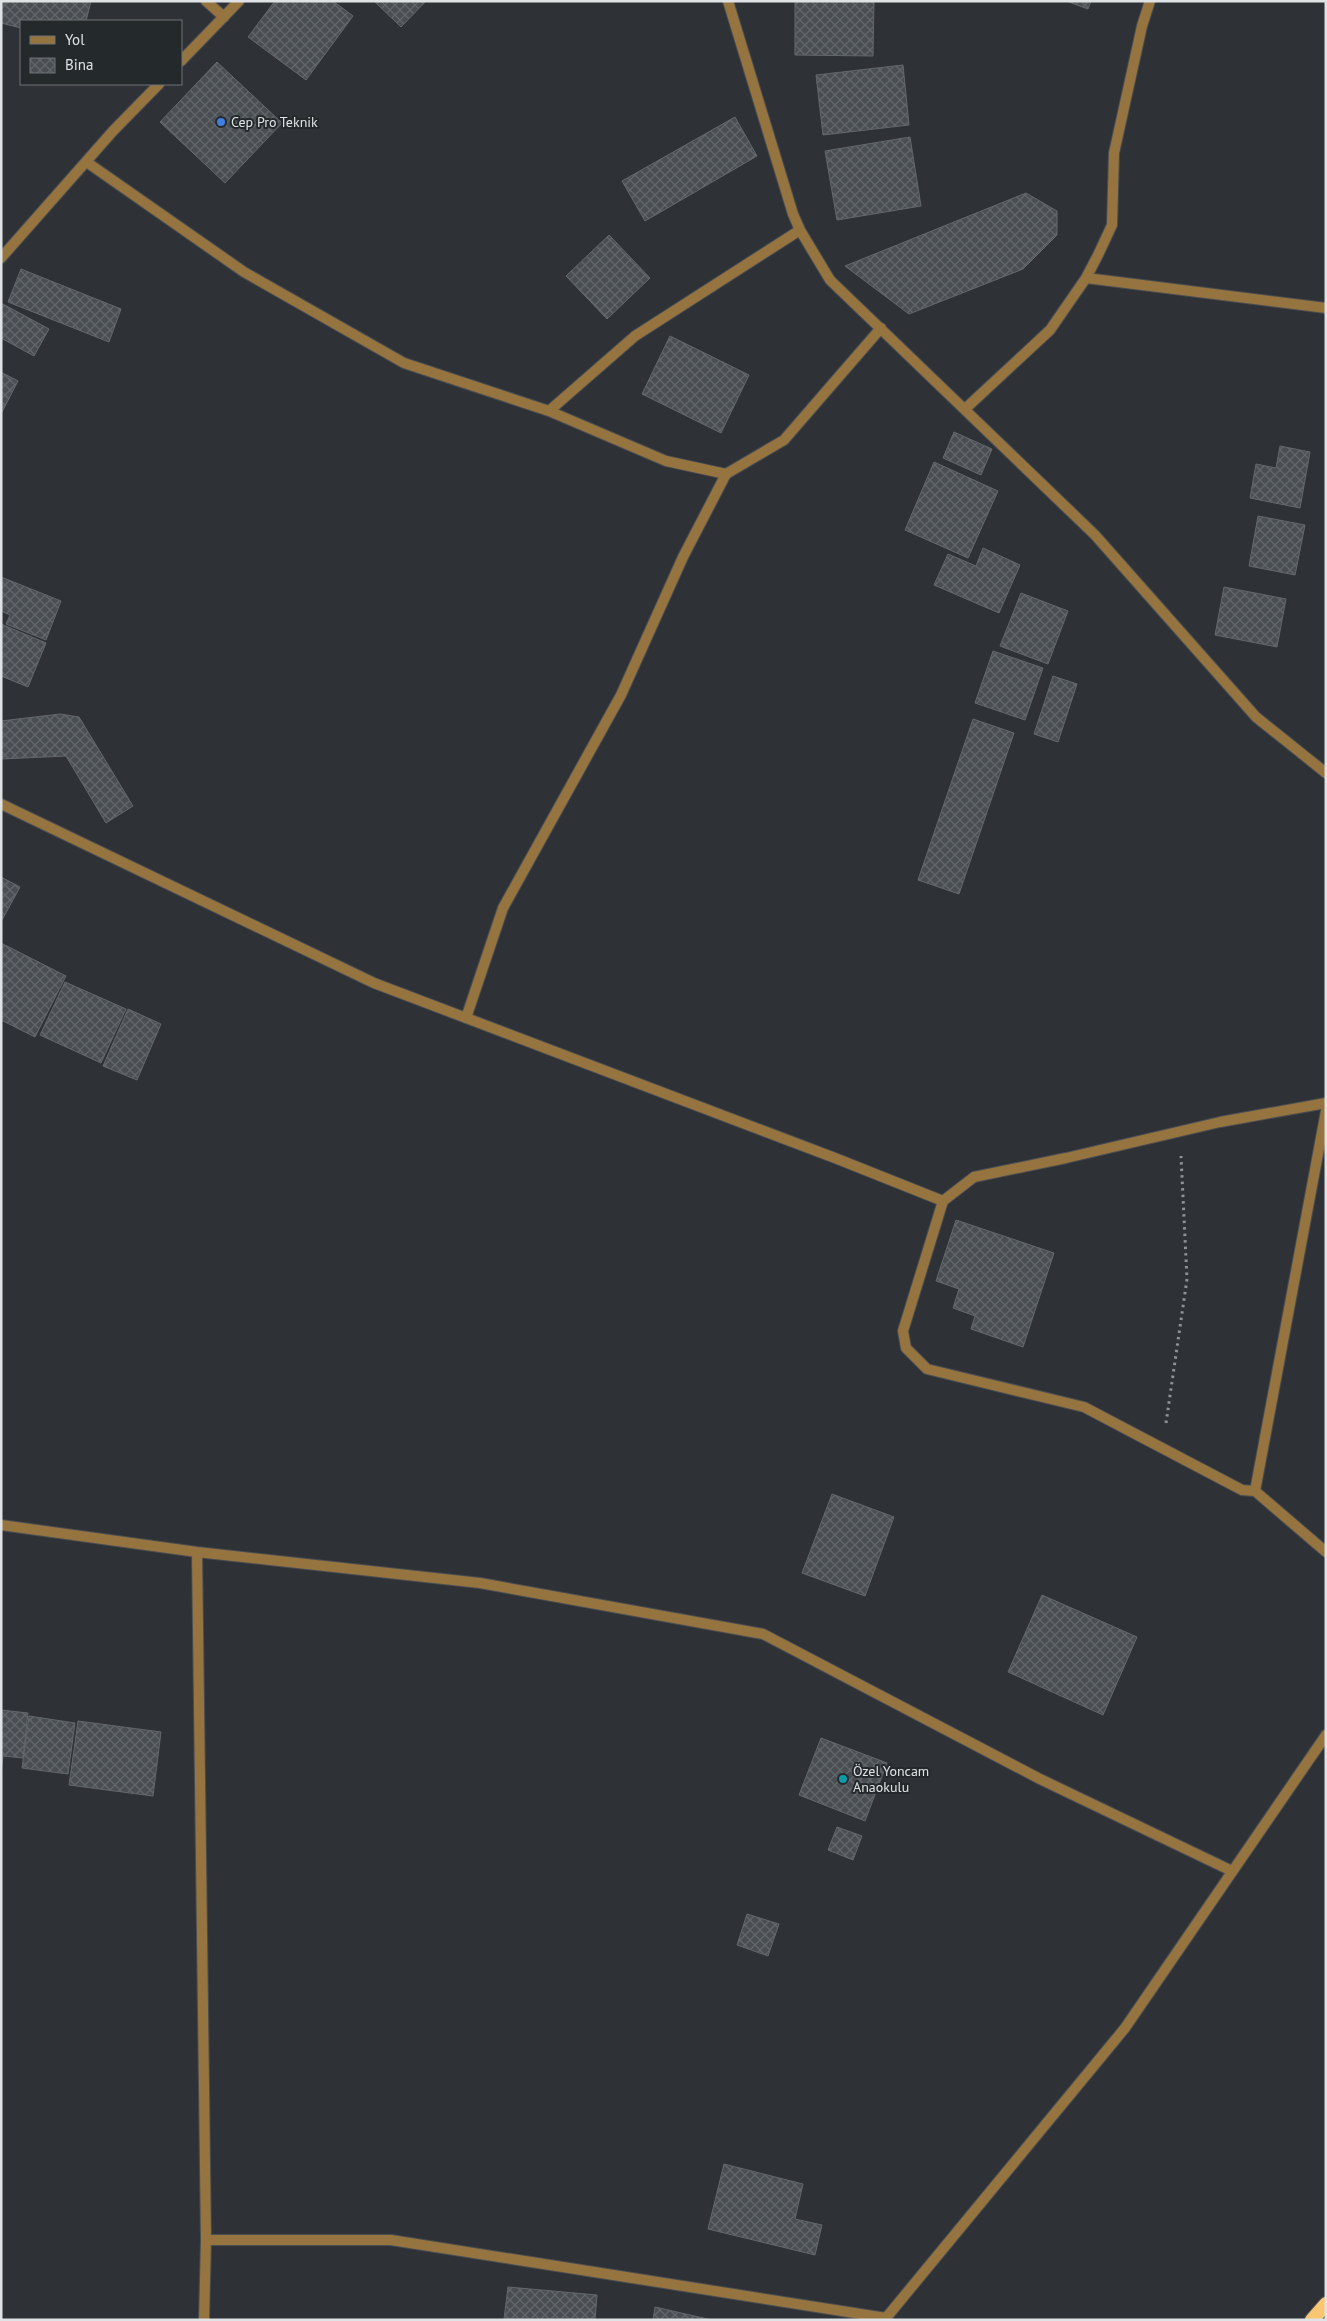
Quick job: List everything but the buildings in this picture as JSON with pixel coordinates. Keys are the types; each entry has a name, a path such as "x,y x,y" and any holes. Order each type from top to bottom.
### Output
{"highway":[{"path":"1312,2320 1326,2304"}],"street":[{"path":"206,1 224,17"},
{"path":"182,60 239,1"},
{"path":"728,1 800,230 830,280 1095,535 1256,717 1326,773"},
{"path":"965,409 1050,330 1086,278 1112,225 1114,153 1142,26 1150,1"},
{"path":"1,258 88,163 113,132 158,85"},
{"path":"88,163 244,272 404,363 549,411 666,461 726,474"},
{"path":"549,411 635,336 800,230"},
{"path":"1086,278 1326,308"},
{"path":"466,1018 503,908 621,695 683,558 726,474 784,440 881,328"},
{"path":"1,804 374,983 835,1158 943,1201"},
{"path":"1326,1103 1220,1122 974,1177 943,1201 904,1331 906,1348 928,1369 1084,1407 1242,1490 1255,1491 1326,1552"},
{"path":"1255,1491 1326,1111"},
{"path":"1,1525 197,1552 480,1583 763,1634 1040,1779 1232,1871"},
{"path":"197,1552 206,2240 204,2320"},
{"path":"206,2240 391,2240 886,2318 1125,2028 1326,1735"}],"path":[{"path":"1162,1448 1187,1280 1180,1131"}],"place":[{"name":"Cep Pro Teknik","path":"221,122"},
{"name":"Özel Yoncam Anaokulu","path":"843,1779"}]}
